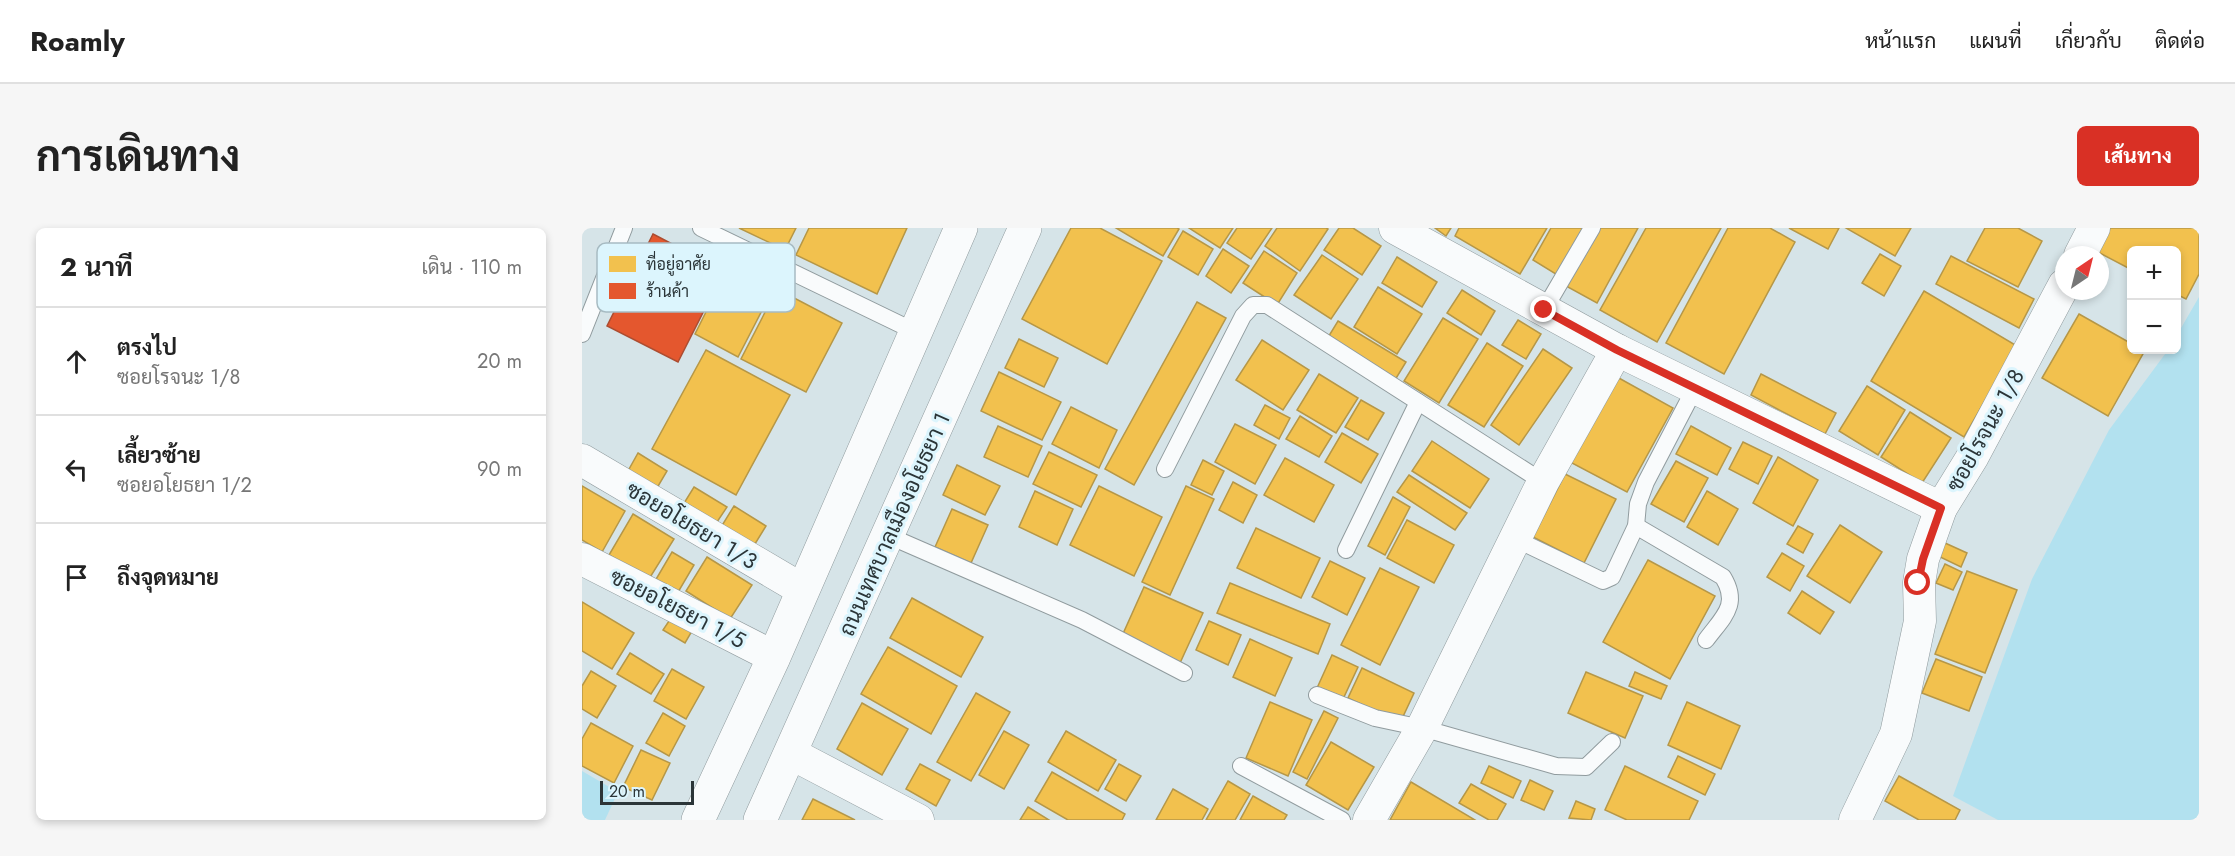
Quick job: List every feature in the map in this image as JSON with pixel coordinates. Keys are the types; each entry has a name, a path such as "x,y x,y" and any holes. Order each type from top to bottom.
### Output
{"main road":[{"path":"698,820 774,657 961,228"},
{"name":"ถนนเทศบาลเมืองอโยธยา 1","path":"760,820 792,754 1025,228"}],"street":[{"path":"1395,228 1617,350 1941,508"},
{"path":"2085,246 2094,228"},
{"name":"ซอยโรจนะ 1/8","path":"1855,820 1896,734 1920,621 1918,583 1923,559 1941,508 1973,456 2056,300"},
{"path":"1369,820 1422,728 1543,482 1617,350"},
{"name":"ซอยอโยธยา 1/3","path":"582,460 803,590"},
{"name":"ซอยอโยธยา 1/5","path":"582,559 774,657"},
{"path":"792,754 918,820"}],"lane":[{"path":"618,243 624,228"},
{"path":"701,228 732,243"},
{"path":"1544,310 1592,228"},
{"path":"795,273 916,332"},
{"path":"582,334 597,296"},
{"path":"1165,469 1243,316 1253,305 1267,305 1543,482"},
{"path":"1530,546 1603,580 1612,577 1619,567 1636,526 1638,504 1646,482 1695,388"},
{"path":"1346,550 1418,402"},
{"path":"1636,526 1723,577 1731,590 1731,606 1706,640"},
{"path":"889,536 1082,620 1184,673"},
{"path":"1317,695 1375,718 1422,728 1556,766 1586,767 1612,742"},
{"path":"1241,765 1342,820"}],"shaded area":[{"path":"2199,297 2199,820 1998,820 1953,796 2032,579 2109,430 2165,354 2181,354 2181,328"},
{"path":"582,771 618,792 605,820 582,820"}],"building: ที่อยู่อาศัย":[{"path":"739,228 796,228 788,243 770,243"},
{"path":"809,228 907,228 877,294 796,255"},
{"path":"1071,228 1100,228 1162,261 1107,364 1022,319"},
{"path":"1116,228 1177,228 1179,229 1163,256"},
{"path":"1189,228 1233,228 1220,248"},
{"path":"1237,228 1272,228 1251,259 1227,243"},
{"path":"1277,228 1328,229 1300,271 1265,246"},
{"path":"1339,228 1353,228 1381,246 1362,275 1324,250"},
{"path":"1435,228 1451,228 1446,236"},
{"path":"1459,228 1547,228 1520,274 1455,236"},
{"path":"1551,228 1587,228 1559,276 1533,260"},
{"path":"1598,228 1638,228 1597,303 1566,286"},
{"path":"1646,228 1721,228 1657,342 1600,310"},
{"path":"1728,228 1770,228 1795,242 1724,374 1666,343"},
{"path":"1789,228 1839,228 1828,249"},
{"path":"1846,228 1911,228 1895,256"},
{"path":"1985,228 2018,228 2042,241 2018,287 1967,261"},
{"path":"2106,228 2199,228 2199,274 2186,299 2181,296 2181,246 2127,246 2127,267 2109,258 2109,246 2096,246"},
{"path":"1183,231 1213,249 1198,275 1168,257"},
{"path":"1223,249 1249,266 1231,293 1206,276"},
{"path":"1264,251 1297,273 1277,305 1243,283"},
{"path":"1880,254 1901,266 1884,296 1862,283"},
{"path":"1322,255 1358,279 1331,319 1294,295"},
{"path":"1951,256 2034,299 2019,328 1936,284"},
{"path":"1397,257 1437,282 1422,307 1382,283"},
{"path":"1378,287 1422,314 1397,354 1354,327"},
{"path":"1462,290 1495,311 1481,335 1447,313"},
{"path":"1924,291 2017,346 1964,437 1871,381"},
{"path":"795,298 842,323 806,392 741,359 765,312 795,312"},
{"path":"1197,302 1226,318 1134,485 1105,469"},
{"path":"706,312 761,312 738,357 695,334"},
{"path":"2079,314 2127,341 2127,354 2143,354 2108,416 2042,378"},
{"path":"1443,318 1478,339 1439,403 1404,381"},
{"path":"1518,320 1541,334 1526,359 1502,345"},
{"path":"1338,321 1406,362 1395,380 1327,339"},
{"path":"1019,339 1058,358 1044,387 1005,368"},
{"path":"1262,340 1309,370 1283,410 1236,380"},
{"path":"1487,343 1523,366 1484,427 1448,405"},
{"path":"1543,349 1572,368 1519,445 1491,425"},
{"path":"706,350 790,395 736,495 652,449"},
{"path":"999,372 1061,402 1042,440 981,411"},
{"path":"1319,374 1358,398 1336,433 1297,410"},
{"path":"1761,374 1836,413 1825,434 1751,395"},
{"path":"1617,377 1673,408 1627,492 1570,462"},
{"path":"1867,386 1905,410 1878,455 1839,431"},
{"path":"1361,400 1384,413 1368,440 1345,427"},
{"path":"1265,405 1290,418 1279,439 1254,425"},
{"path":"1071,407 1117,430 1099,468 1052,444"},
{"path":"1910,412 1951,438 1922,483 1881,457"},
{"path":"1300,416 1332,436 1319,457 1286,439"},
{"path":"1235,424 1276,445 1255,484 1215,462"},
{"path":"998,426 1042,446 1028,477 984,457"},
{"path":"1691,426 1731,448 1717,475 1676,454"},
{"path":"1342,433 1378,454 1361,483 1325,462"},
{"path":"1432,441 1489,479 1470,508 1412,471"},
{"path":"1743,442 1772,456 1758,484 1729,469"},
{"path":"1049,452 1097,475 1081,507 1033,484"},
{"path":"638,453 667,471 657,488 628,471"},
{"path":"1778,457 1818,480 1793,526 1753,503"},
{"path":"1285,458 1334,485 1314,522 1264,495"},
{"path":"1203,460 1224,471 1212,495 1191,485"},
{"path":"1676,461 1708,478 1684,522 1651,504"},
{"path":"957,465 1000,486 985,515 943,495"},
{"path":"1565,474 1616,499 1584,563 1533,537"},
{"path":"1409,475 1467,513 1455,530 1397,492"},
{"path":"1233,482 1257,495 1243,523 1219,510"},
{"path":"582,486 625,511 602,552 582,540"},
{"path":"1099,486 1162,517 1134,576 1070,545"},
{"path":"1186,486 1214,499 1170,595 1142,582"},
{"path":"694,487 727,507 713,528 681,508"},
{"path":"1035,491 1073,509 1057,545 1019,527"},
{"path":"1707,491 1738,509 1718,545 1687,527"},
{"path":"1393,497 1410,507 1385,555 1368,546"},
{"path":"734,506 766,526 750,552 718,532"},
{"path":"952,509 988,525 971,563 935,547"},
{"path":"633,514 674,539 649,579 609,555"},
{"path":"1407,520 1454,545 1434,583 1387,558"},
{"path":"1840,525 1882,552 1850,603 1807,576"},
{"path":"1798,526 1813,534 1803,553 1787,544"},
{"path":"1256,528 1320,558 1301,598 1237,568"},
{"path":"1945,543 1967,553 1961,567 1938,556"},
{"path":"672,552 694,565 677,594 655,581"},
{"path":"1782,553 1804,566 1790,591 1767,577"},
{"path":"707,557 752,585 730,619 686,591"},
{"path":"1648,560 1715,596 1670,679 1603,642"},
{"path":"1330,561 1365,578 1347,615 1312,597"},
{"path":"1945,564 1962,572 1953,590 1936,583"},
{"path":"1380,568 1419,587 1380,665 1341,645"},
{"path":"1967,571 2017,590 1985,673 1935,654"},
{"path":"1230,583 1330,624 1318,654 1217,613"},
{"path":"1144,587 1203,613 1180,663 1122,636"},
{"path":"1802,591 1834,612 1820,634 1788,613"},
{"path":"912,598 983,637 961,677 890,638"},
{"path":"582,602 634,633 612,669 582,651"},
{"path":"671,618 692,631 685,643 663,630"},
{"path":"1209,621 1241,635 1228,665 1196,650"},
{"path":"1250,639 1292,658 1275,696 1233,677"},
{"path":"888,647 957,686 931,734 861,694"},
{"path":"630,653 664,674 651,694 617,674"},
{"path":"1332,655 1358,667 1343,699 1317,688"},
{"path":"1936,659 1982,677 1969,711 1922,693"},
{"path":"1362,668 1414,693 1400,723 1348,698"},
{"path":"672,669 704,687 686,719 654,701"},
{"path":"591,671 616,686 597,718 582,709 582,686"},
{"path":"1586,672 1643,696 1625,738 1568,713"},
{"path":"1635,672 1667,686 1661,699 1629,686"},
{"path":"976,693 1010,712 971,781 937,762"},
{"path":"1270,702 1312,720 1288,776 1246,758"},
{"path":"1687,702 1740,726 1721,769 1668,745"},
{"path":"862,703 908,729 882,775 837,749"},
{"path":"1324,711 1338,718 1307,779 1293,772"},
{"path":"663,713 685,726 669,756 646,743"},
{"path":"591,723 633,746 614,783 582,766 582,739"},
{"path":"1004,731 1029,745 1004,789 979,775"},
{"path":"1066,731 1116,760 1098,791 1048,762"},
{"path":"1331,742 1374,767 1348,810 1306,785"},
{"path":"641,750 670,763 652,800 623,787"},
{"path":"1678,756 1715,774 1705,795 1668,777"},
{"path":"920,764 950,780 936,806 906,789"},
{"path":"1119,764 1141,776 1126,801 1105,789"},
{"path":"1489,766 1521,781 1513,798 1481,783"},
{"path":"1625,766 1698,801 1689,820 1627,820 1605,810"},
{"path":"1052,772 1125,814 1122,820 1068,820 1035,801"},
{"path":"1899,776 1960,810 1955,820 1919,820 1885,801"},
{"path":"1530,780 1553,791 1544,810 1521,800"},
{"path":"1228,781 1250,794 1235,820 1206,820"},
{"path":"1411,782 1475,820 1390,820"},
{"path":"1471,784 1506,804 1497,820 1489,820 1459,803"},
{"path":"1173,789 1208,809 1202,820 1156,820"},
{"path":"1253,796 1287,815 1284,820 1240,820"},
{"path":"813,799 855,820 802,820"},
{"path":"1576,801 1595,809 1591,820 1569,818"},
{"path":"1028,807 1049,820 1020,820"}],"building: ร้านค้า":[{"path":"653,234 670,243 648,243"},
{"path":"614,312 703,312 678,362 607,326"}],"route":[{"path":"1544,310 1617,350 1941,508 1923,559 1918,583"}]}
